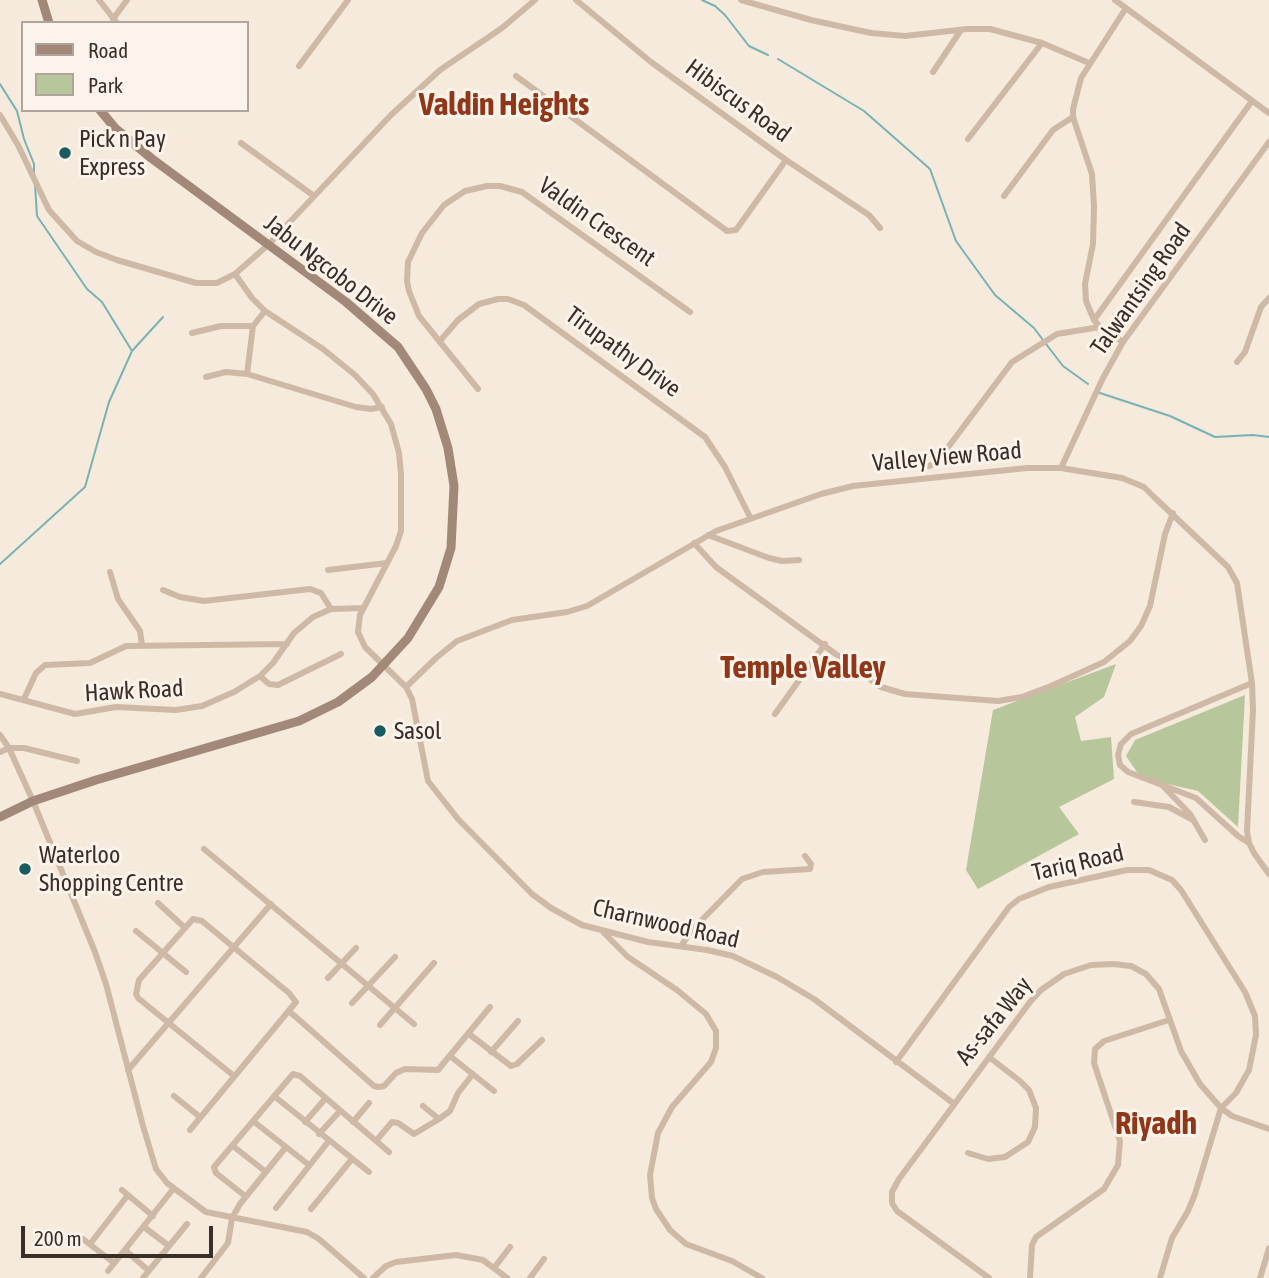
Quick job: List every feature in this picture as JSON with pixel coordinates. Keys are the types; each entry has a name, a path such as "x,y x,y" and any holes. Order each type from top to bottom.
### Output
{"main road":[{"path":"42,0 48,21"},
{"name":"Jabu Ngcobo Drive","path":"0,817 33,801 299,721 355,691 383,666 421,620 439,587 453,539 455,509 449,448 426,389 398,347 346,302 131,142 102,112"}],"street":[{"path":"99,0 115,21 127,0"},
{"path":"299,66 348,0"},
{"path":"0,115 18,145 49,210 68,233 86,247 117,260 196,283 217,283 235,274 268,245 391,115 440,69 502,28 536,0"},
{"name":"Hibiscus Road","path":"576,0 651,62 786,160 869,215 880,228"},
{"path":"741,0 811,20 871,33 905,36 990,29 1042,43 1088,63"},
{"path":"1115,0 1268,112"},
{"path":"1123,342 1094,320 1085,295 1094,227 1091,174 1073,117 1075,94 1088,63 1125,8"},
{"path":"933,72 961,30"},
{"path":"968,139 1042,43"},
{"path":"516,76 727,231 736,230 786,160"},
{"path":"1094,320 1252,101"},
{"path":"1003,196 1054,130 1073,117"},
{"name":"Talwantsing Road","path":"1061,468 1123,342 1269,142"},
{"path":"242,143 314,196"},
{"name":"Valdin Crescent","path":"478,389 419,316 407,281 408,262 422,233 444,205 465,191 487,186 513,188 533,198 690,312"},
{"path":"235,274 251,298 265,311 342,364 364,384 391,424 399,453 401,531 363,608"},
{"path":"1237,362 1245,352 1261,307 1269,298"},
{"name":"Tirupathy Drive","path":"440,341 458,320 479,304 508,299 524,304 705,437 725,467 750,517"},
{"path":"247,374 253,327 265,311"},
{"path":"192,333 221,326 253,327"},
{"path":"929,466 937,461 1009,365 1062,332 1100,327"},
{"path":"206,377 226,372 247,374 356,407 371,410 382,407"},
{"name":"Valley View Road","path":"405,687 457,641 512,620 567,612 587,606 708,535 750,517 853,486 1005,470 1061,468 1134,482 1144,488 1227,567 1237,583 1252,683 1252,739 1246,821 1249,843"},
{"path":"694,543 716,567 875,683 895,692 998,701 1034,693 1111,657 1135,635 1150,606 1165,534 1173,513"},
{"path":"708,535 769,558 782,561 799,560"},
{"path":"328,570 387,563"},
{"path":"110,572 118,599 140,631 142,645"},
{"path":"163,590 180,597 204,601 310,589 321,593 331,610"},
{"name":"Charnwood Road","path":"363,608 358,626 359,637 365,647 405,687 412,699 423,766 435,793 532,894 572,920 603,931 648,942 733,956 777,976 822,1005 953,1103"},
{"name":"Hawk Road","path":"0,694 75,714 116,707 186,709 217,701 260,676 306,622 331,610 363,608"},
{"path":"24,699 36,673 45,665 90,663 118,648 142,645 287,644"},
{"path":"775,714 825,644"},
{"path":"260,676 269,684 278,684 341,654"},
{"path":"1252,683 1131,734 1119,750 1120,765 1134,775 1186,793 1204,803 1249,843 1269,874"},
{"path":"0,735 9,748 33,801 99,962 152,1159 162,1177 206,1212 307,1232 364,1278"},
{"path":"0,752 9,748 24,748 77,761"},
{"path":"1161,784 1191,814 1205,840"},
{"path":"1134,802 1158,804 1193,820"},
{"path":"204,849 414,1024"},
{"path":"681,946 692,930 742,879 763,872 810,869 811,864 805,856"},
{"name":"Tariq Road","path":"896,1062 1009,907 1019,899 1049,887 1127,870 1149,870 1166,876 1181,890 1253,1009 1256,1035 1252,1062 1236,1093 1221,1108"},
{"path":"158,903 184,927"},
{"path":"128,1070 271,904"},
{"path":"190,1130 295,1004 295,999 233,947 199,919 193,919 139,980 136,989 138,998 234,1076"},
{"path":"136,931 186,972"},
{"path":"603,931 628,957 677,990 706,1014 716,1031 716,1048 711,1062 672,1107 658,1132 650,1175 656,1209 670,1230 685,1244 732,1261 762,1278"},
{"path":"328,978 356,948"},
{"path":"352,1003 395,957"},
{"path":"380,1025 434,963"},
{"name":"As-safa Way","path":"989,1278 900,1214 892,1202 892,1192 953,1103 1041,990 1074,969 1091,965 1122,964 1146,974 1159,989 1190,1069 1221,1108 1240,1120 1269,1129"},
{"path":"289,1011 376,1087 384,1086 396,1073 405,1069 438,1070 490,1007"},
{"path":"1030,1278 1032,1245 1036,1237 1104,1189 1118,1166 1120,1141 1094,1063 1095,1049 1104,1041 1170,1020"},
{"path":"491,1052 518,1021"},
{"path":"469,1034 508,1066 513,1066 542,1040"},
{"path":"450,1056 494,1091"},
{"path":"968,1153 988,1158 1004,1157 1027,1142 1035,1127 1036,1108 1029,1090 989,1057"},
{"path":"245,1196 214,1171 215,1165 291,1076 296,1074 389,1152"},
{"path":"376,1141 392,1122 414,1133 439,1119 450,1111 458,1093 473,1074"},
{"path":"174,1096 200,1117"},
{"path":"274,1096 328,1142 369,1172"},
{"path":"305,1122 325,1099"},
{"path":"353,1122 369,1103"},
{"path":"423,1106 439,1119"},
{"path":"1160,1278 1172,1238 1195,1194 1221,1108"},
{"path":"319,1134 340,1111"},
{"path":"253,1121 309,1166"},
{"path":"276,1208 328,1142"},
{"path":"233,1146 266,1172"},
{"path":"201,1278 228,1243 232,1218 245,1196 286,1147"},
{"path":"310,1209 352,1159"},
{"path":"108,1271 174,1188"},
{"path":"122,1190 153,1216"},
{"path":"90,1244 128,1195"},
{"path":"143,1278 187,1224"},
{"path":"144,1227 169,1246"},
{"path":"83,1239 114,1263"},
{"path":"494,1268 510,1247"},
{"path":"1260,1278 1269,1248"},
{"path":"125,1251 149,1271"},
{"path":"373,1278 386,1266 396,1262 436,1255 483,1259 507,1278"},
{"path":"530,1278 544,1259"}],"green space":[{"path":"1116,664 1104,697 1075,717 1081,741 1111,737 1114,779 1059,807 1079,834 978,889 966,870 993,710"},
{"path":"1245,695 1238,827 1198,791 1141,778 1126,756 1135,740"}],"waterway":[{"path":"702,0 725,15 749,46 768,55"},
{"path":"778,59 864,111 930,169 956,241 995,295 1034,328 1043,340"},
{"path":"0,84 17,111 34,164 34,173"},
{"path":"35,185 37,216 87,289 102,302 132,351"},
{"path":"0,564 85,487 109,402 132,351 163,317"},
{"path":"1046,344 1063,366 1088,384"},
{"path":"1100,393 1170,416 1215,437 1269,437"}],"place":[{"name":"Pick n Pay Express","path":"65,153"},
{"name":"Sasol","path":"380,731"},
{"name":"Waterloo Shopping Centre","path":"25,869"}],"district":[{"name":"Valdin Heights","path":"504,105"},
{"name":"Temple Valley","path":"803,668"},
{"name":"Riyadh","path":"1156,1124"}]}
